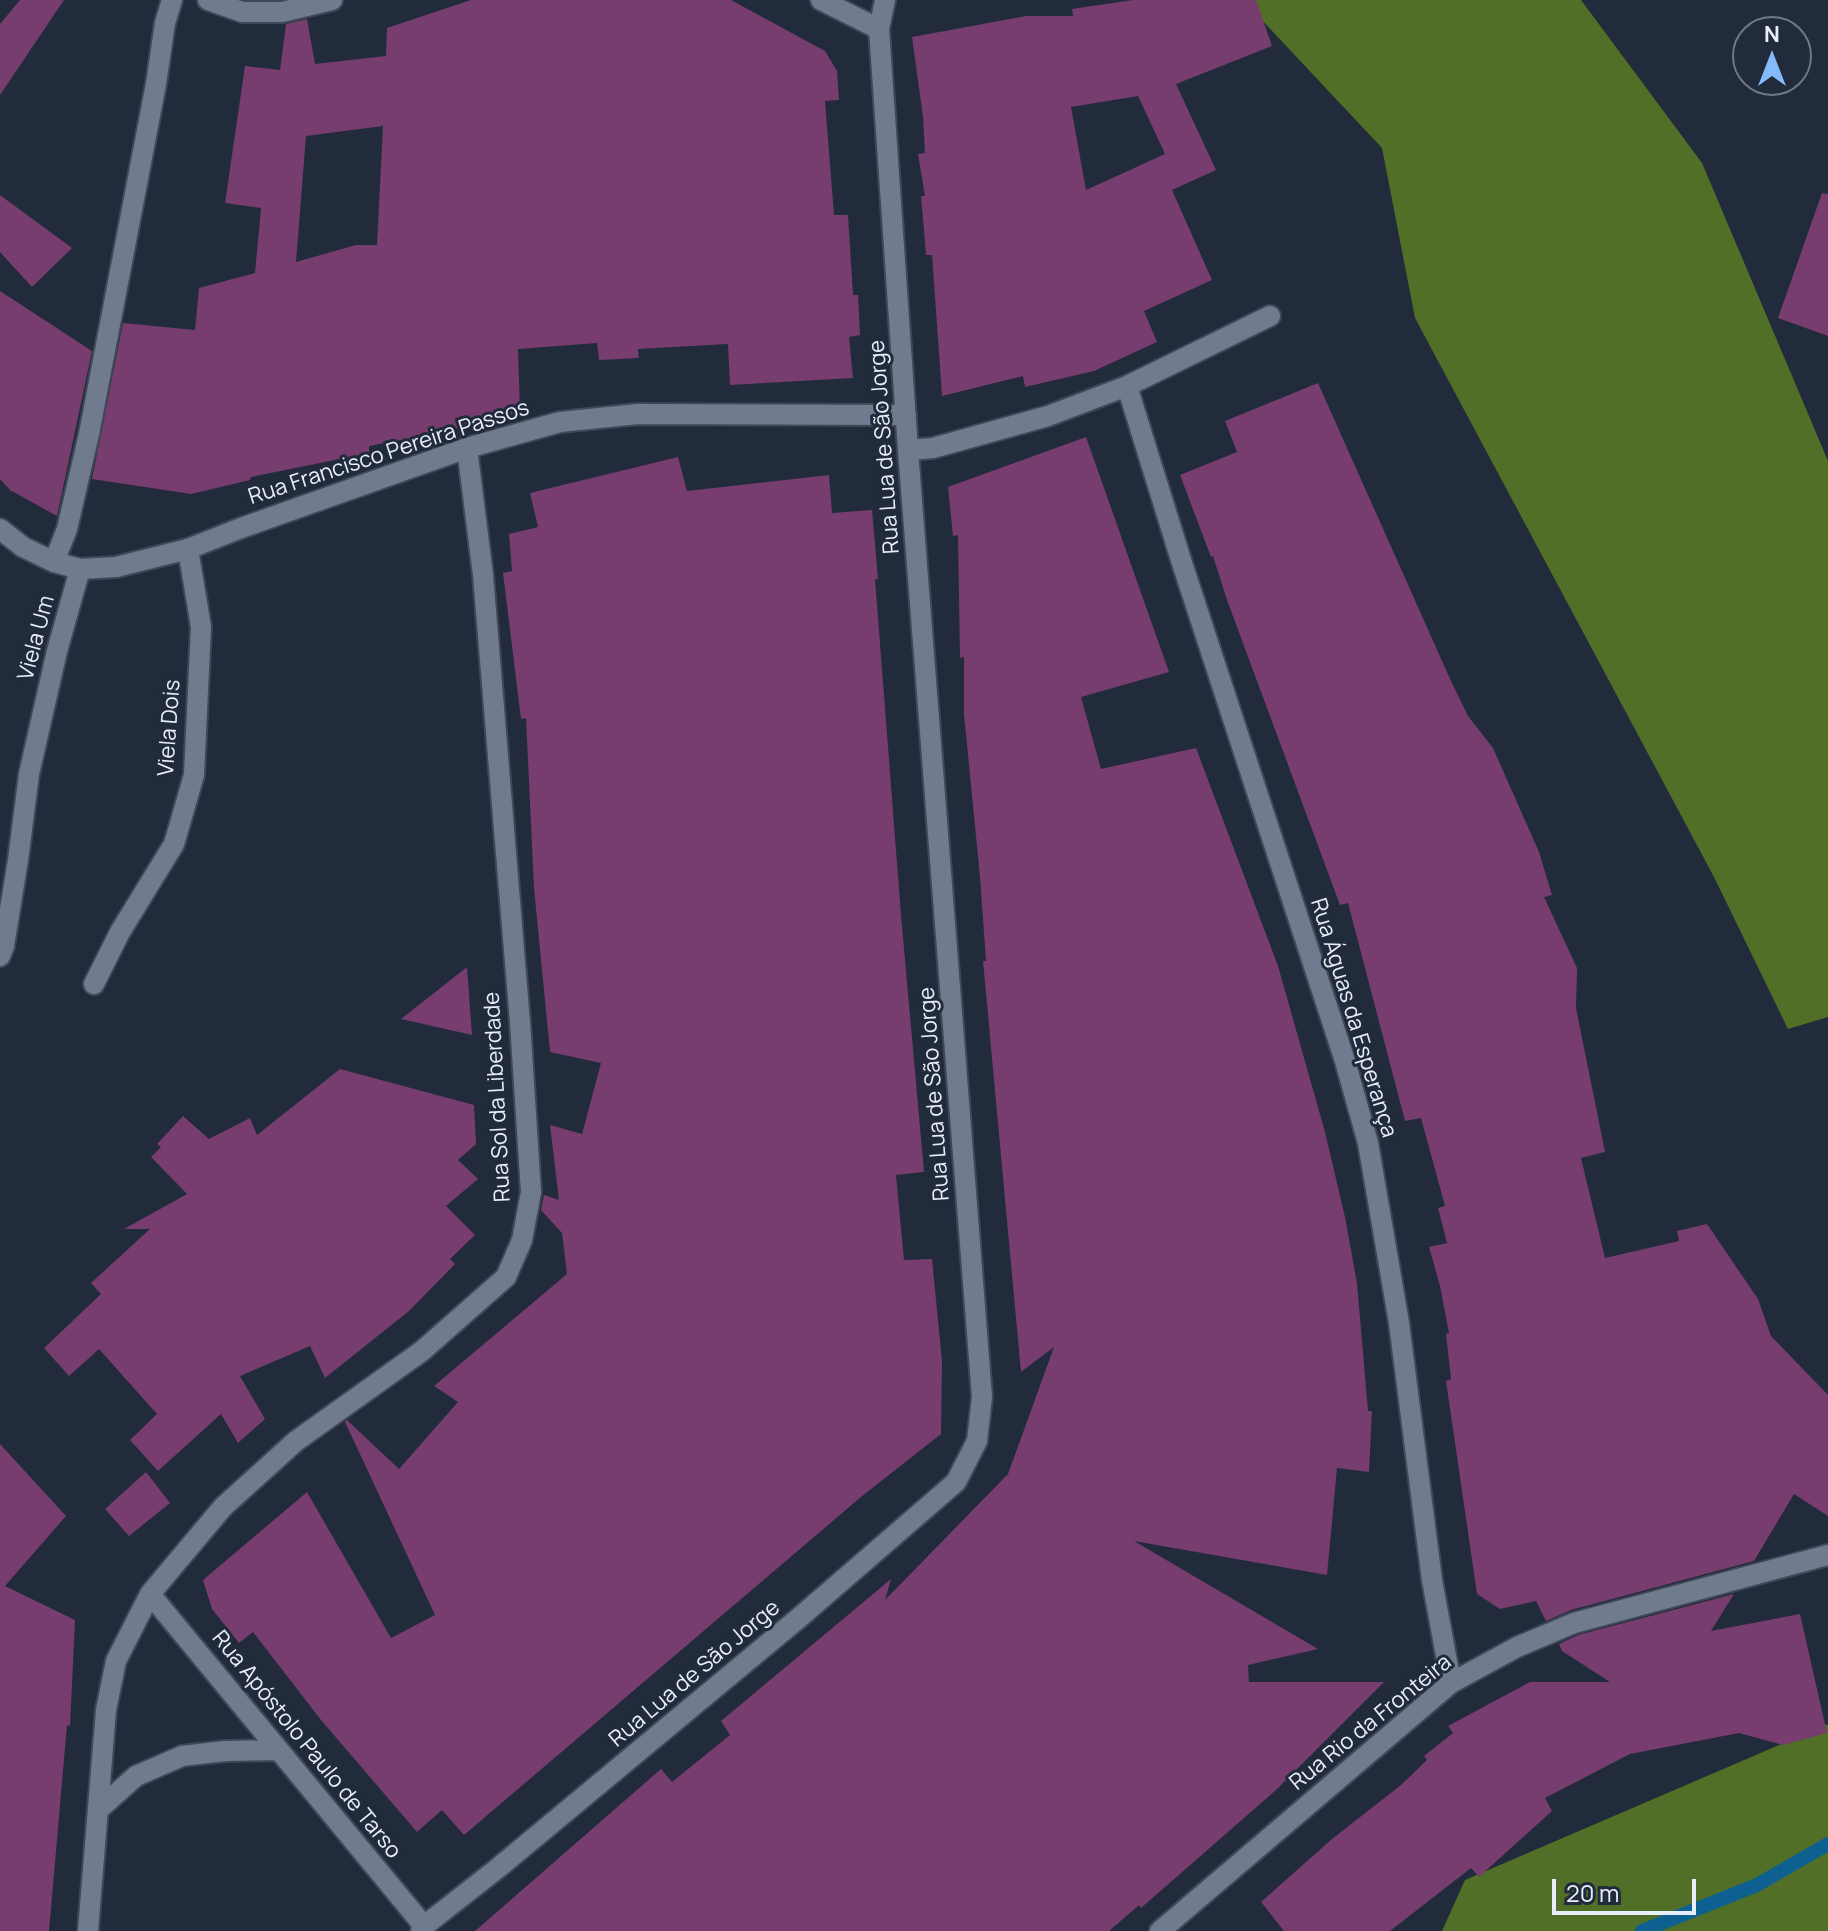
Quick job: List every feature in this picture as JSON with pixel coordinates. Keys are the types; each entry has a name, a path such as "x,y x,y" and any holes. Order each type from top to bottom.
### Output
{"street":[{"path":"54,562 67,529 89,434 165,23 172,0"},
{"path":"208,0 242,12 282,12 332,0"},
{"path":"821,0 879,29"},
{"name":"Rua Lua de São Jorge","path":"422,1928 752,1657 956,1482 977,1441 982,1397 908,450 879,29 885,0"},
{"path":"908,450 933,448 1048,416 1127,386 1270,316"},
{"name":"Rua Águas da Esperança","path":"1127,386 1345,1061 1368,1143 1399,1323 1432,1580 1451,1683"},
{"name":"Rua Francisco Pereira Passos","path":"0,529 23,547 54,562 80,569 116,567 188,549 467,448 560,422 638,414 906,415"},
{"name":"Rua Sol da Liberdade","path":"88,1931 106,1710 116,1661 150,1594 223,1507 296,1441 422,1351 506,1277 522,1240 531,1192 520,1022 483,575 467,448"},
{"name":"Viela Dois","path":"94,984 120,932 174,844 194,775 201,627 188,549"},
{"name":"Viela Um","path":"0,956 18,860 29,774 57,651 80,569"},
{"name":"Rua Rio da Fronteira","path":"1160,1931 1451,1683 1517,1647 1574,1623 1828,1555"},
{"name":"Rua Apóstolo Paulo de Tarso","path":"150,1594 422,1928"},
{"path":"98,1810 136,1776 182,1756 278,1750"}],"green space":[{"path":"1243,0 1581,0 1702,163 1828,461 1828,1017 1788,1029 1714,877 1415,318 1382,148"},
{"path":"1828,1724 1828,1931 1442,1931 1465,1880"}],"building":[{"path":"20,0 64,0 0,95 0,24"},
{"path":"471,0 731,0 825,51 837,71 839,100 825,101 834,215 848,215 853,295 858,295 860,335 849,337 853,378 730,385 728,344 638,349 639,358 599,360 597,343 518,349 520,412 444,432 369,446 369,453 251,477 250,480 191,494 92,479 123,323 195,330 199,288 255,273 261,208 225,203 245,66 280,70 286,24 307,19 315,64 386,56 387,28","holes":["383,126 377,245 356,245 296,262 306,136"]},
{"path":"1133,0 1256,0 1272,46 1176,84 1216,170 1172,190 1212,280 1144,311 1157,342 1094,371 1025,387 1023,376 942,396 932,255 926,255 921,196 925,196 918,154 925,153 923,117 912,37 1026,16 1073,16 1072,9","holes":["1138,96 1165,154 1086,190 1071,107"]},
{"path":"1822,193 1828,194 1828,336 1778,318"},
{"path":"0,195 72,248 32,287 0,252"},
{"path":"0,291 92,351 57,516 10,490 0,479"},
{"path":"1318,383 1451,681 1468,716 1493,748 1539,852 1552,895 1544,897 1577,968 1576,1008 1605,1152 1581,1158 1605,1258 1679,1241 1677,1231 1707,1224 1758,1299 1771,1336 1828,1395 1828,1516 1794,1494 1754,1561 1571,1610 1546,1621 1536,1601 1500,1609 1477,1594 1446,1381 1451,1379 1446,1334 1449,1333 1429,1247 1447,1243 1438,1208 1445,1206 1421,1118 1405,1121 1348,903 1340,905 1213,556 1180,475 1237,452 1225,421"},
{"path":"1086,437 1169,672 1081,697 1101,769 1196,748 1278,966 1325,1132 1357,1283 1368,1411 1372,1411 1369,1472 1337,1468 1327,1575 1134,1541 1318,1649 1248,1665 1249,1682 1384,1682 1276,1790 1141,1908 1139,1905 1109,1931 475,1931 661,1769 672,1782 730,1735 721,1721 891,1579 885,1600 1008,1474 1054,1347 1021,1372 964,714 958,535 953,536 948,487"},
{"path":"678,457 687,491 829,475 832,513 872,510 901,915 924,1172 896,1175 904,1260 932,1259 942,1361 941,1434 861,1497 464,1835 442,1810 417,1832 321,1720 253,1632 239,1643 212,1609 203,1580 307,1492 391,1638 435,1615 345,1422 347,1420 399,1469 458,1402 434,1386 567,1274 562,1233 541,1210 544,1195 559,1200 550,1125 582,1134 601,1063 550,1052 534,888 526,718 521,719 503,573 512,571 509,534 538,527 530,493"},
{"path":"467,967 472,1035 401,1019"},
{"path":"340,1069 474,1105 476,1144 458,1160 478,1179 446,1206 475,1235 450,1259 455,1264 409,1311 325,1378 310,1346 240,1376 265,1419 238,1443 221,1414 158,1471 130,1440 157,1414 99,1349 69,1376 44,1348 101,1294 91,1283 150,1229 124,1229 187,1194 151,1157 161,1147 157,1144 183,1116 209,1139 250,1118 257,1135"},
{"path":"0,1444 66,1516 5,1586 75,1620 70,1726 67,1725 49,1931 0,1931"},
{"path":"146,1472 170,1503 129,1536 105,1509"},
{"path":"1734,1594 1711,1631 1800,1614 1827,1733 1783,1745 1739,1733 1630,1754 1545,1798 1552,1811 1479,1877 1471,1868 1390,1931 1284,1931 1261,1902 1332,1839 1401,1785 1427,1760 1424,1756 1453,1733 1448,1726 1530,1682 1610,1682 1562,1651 1559,1644 1578,1635"}],"waterway":[{"path":"1642,1931 1757,1885 1828,1844"}]}
